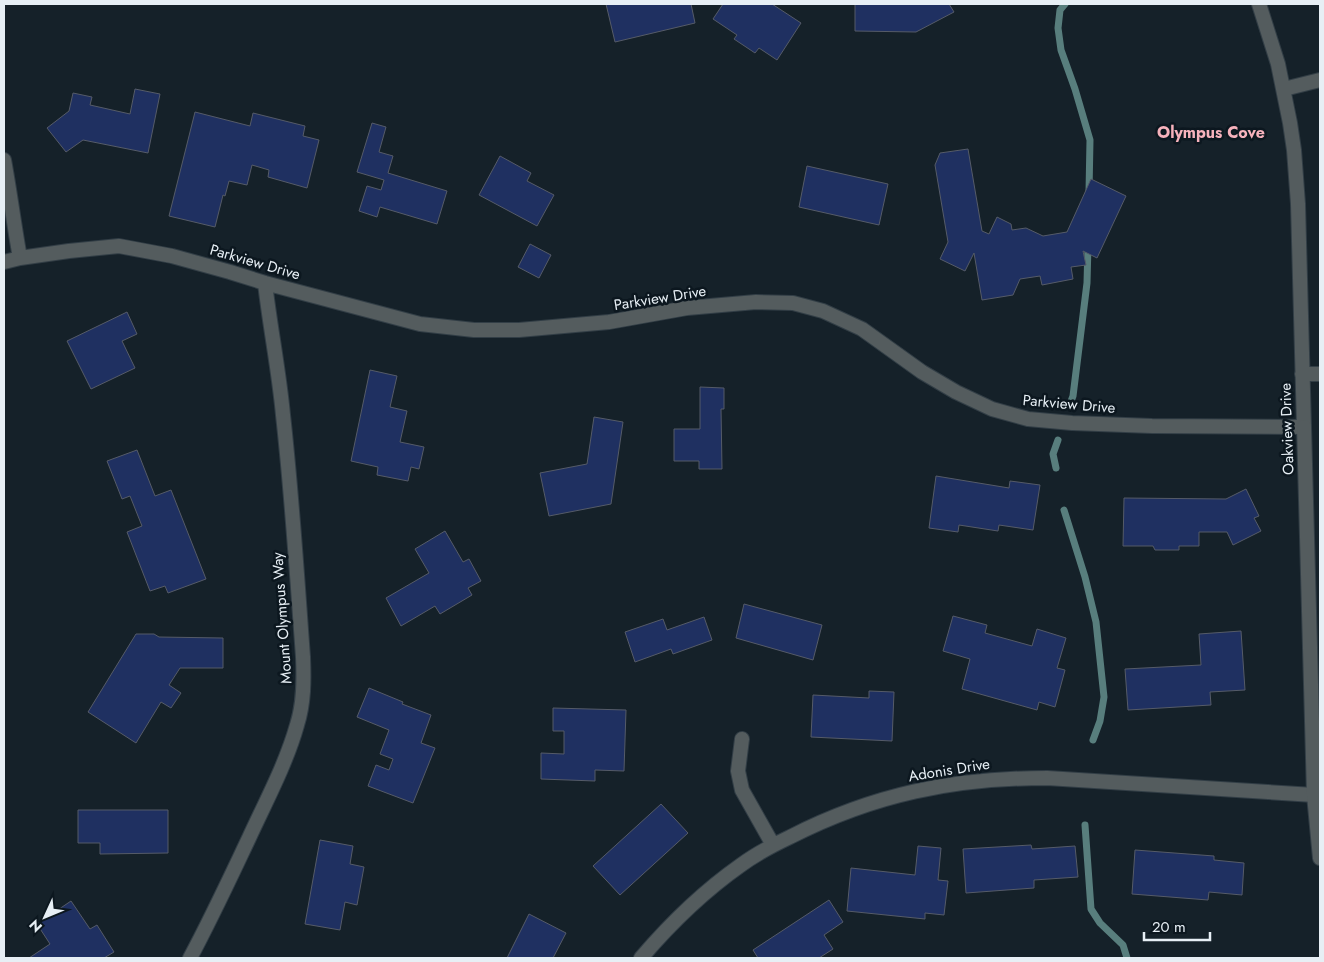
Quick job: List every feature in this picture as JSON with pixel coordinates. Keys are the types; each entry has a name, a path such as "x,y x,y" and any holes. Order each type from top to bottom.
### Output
{"street":[{"name":"Oakview Drive","path":"1259,4 1271,38 1284,89 1297,177 1302,374 1316,683 1314,795 1320,858"},
{"path":"1284,89 1320,80"},
{"path":"4,160 20,258"},
{"name":"Parkview Drive","path":"4,262 20,258 119,246 172,256 420,324 474,330 520,330 609,322 687,308 756,302 793,303 823,310 862,329 922,372 956,392 992,408 1028,419 1072,423 1152,426 1304,427"},
{"name":"Mount Olympus Way","path":"190,958 208,925 279,771 297,725 302,703 303,657 284,416 265,283"},
{"path":"1302,374 1320,374"},
{"path":"742,739 738,771 742,790 773,845"},
{"name":"Adonis Drive","path":"641,958 680,916 741,864 773,845 838,815 905,793 975,781 1047,778 1314,795"}],"building":[{"path":"606,4 691,4 695,23 615,42"},
{"path":"723,4 772,4 801,23 777,60 759,48 755,53 734,39 737,35 713,19"},
{"path":"855,4 949,4 954,12 916,32 855,31"},
{"path":"135,89 160,94 148,153 83,140 66,152 47,128 69,111 73,93 92,97 90,105 130,114"},
{"path":"195,112 250,126 253,113 305,126 303,136 319,140 307,188 268,177 269,170 252,165 247,185 229,181 225,196 223,195 215,227 169,216"},
{"path":"372,123 386,127 379,152 393,156 388,173 447,191 437,224 380,207 377,217 359,211 367,186 381,190 384,180 357,172"},
{"path":"968,149 982,231 989,234 997,217 1011,224 1012,230 1026,228 1043,236 1067,232 1091,179 1126,196 1097,258 1083,251 1086,265 1071,267 1073,279 1042,285 1040,276 1020,279 1013,295 982,300 974,253 965,271 940,259 948,242 935,165 940,153"},
{"path":"500,156 531,173 527,181 554,195 537,226 479,195"},
{"path":"807,166 888,184 879,225 799,207"},
{"path":"530,244 551,255 539,278 518,267"},
{"path":"127,312 137,334 122,341 135,368 91,389 67,341"},
{"path":"370,370 397,376 390,407 407,411 400,442 424,447 419,469 411,467 408,481 377,475 378,467 351,461"},
{"path":"700,387 724,388 724,409 721,409 722,469 699,469 699,461 674,461 674,429 700,429"},
{"path":"594,417 623,422 611,504 549,516 540,473 587,464"},
{"path":"137,450 155,496 171,490 206,579 168,593 165,586 150,591 127,532 142,526 130,496 122,499 107,461"},
{"path":"936,476 1009,488 1010,481 1040,485 1033,530 999,525 998,531 959,525 958,532 929,528"},
{"path":"1246,489 1259,516 1254,518 1261,531 1233,545 1227,532 1199,532 1199,546 1179,546 1179,550 1155,550 1153,546 1123,546 1124,498 1226,499"},
{"path":"445,531 463,562 469,559 481,581 468,588 472,595 440,614 435,606 401,626 386,598 429,573 415,549"},
{"path":"744,604 822,625 813,660 736,638"},
{"path":"953,616 987,625 985,633 1032,646 1037,629 1066,638 1057,668 1065,670 1055,707 1039,702 1037,710 962,689 970,659 943,651"},
{"path":"704,617 712,640 673,654 671,649 635,662 625,632 663,619 667,630"},
{"path":"1241,631 1245,690 1210,692 1211,705 1128,710 1125,669 1201,665 1199,634"},
{"path":"136,634 154,634 159,637 223,638 223,668 180,668 169,685 181,693 171,708 161,702 136,743 88,712"},
{"path":"369,688 431,715 421,743 435,748 413,803 368,786 376,765 389,770 393,759 380,754 389,730 357,717"},
{"path":"869,691 894,692 892,741 811,737 813,695 869,698"},
{"path":"553,708 626,710 624,771 595,770 595,781 541,779 541,753 564,754 564,731 553,731"},
{"path":"661,804 688,833 620,895 593,866"},
{"path":"78,810 168,810 168,853 100,854 100,843 78,843"},
{"path":"320,840 353,846 350,864 364,867 357,905 345,902 340,930 305,924"},
{"path":"1031,845 1032,849 1075,846 1078,877 1034,880 1034,888 966,893 963,849"},
{"path":"918,846 941,848 938,880 948,881 944,915 925,913 925,919 847,911 851,868 915,875"},
{"path":"1135,850 1214,856 1214,860 1244,863 1242,895 1209,892 1208,900 1132,894"},
{"path":"829,900 843,922 824,935 833,949 819,958 758,958 753,950"},
{"path":"71,901 90,929 97,925 114,952 104,958 29,958 50,944 37,924"},
{"path":"529,914 566,933 553,958 507,958"}],"waterway":[{"path":"1065,4 1060,10 1058,28 1061,50 1090,140 1089,192"},
{"path":"1070,404 1073,396 1087,283 1088,245"},
{"path":"1056,468 1053,454 1058,440"},
{"path":"1064,510 1085,577 1096,622 1104,697 1100,721 1093,740"},
{"path":"1085,825 1091,909 1100,923 1123,945 1127,958"}],"district":[{"name":"Olympus Cove","path":"1211,132"}]}
